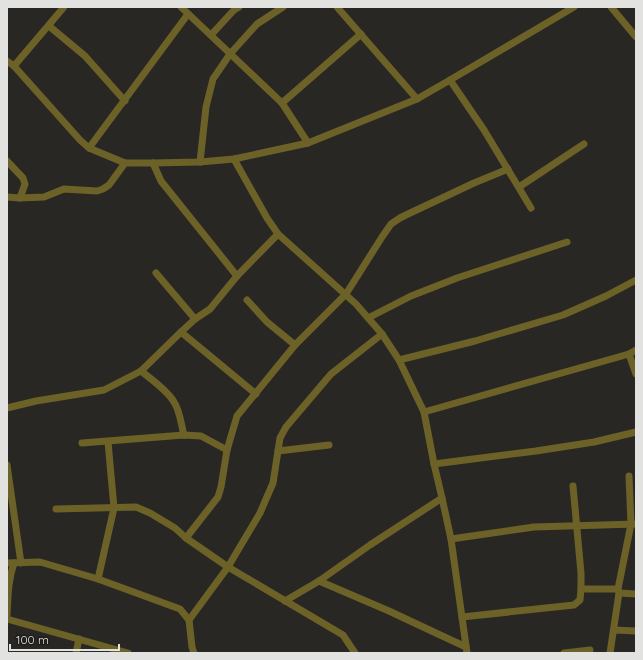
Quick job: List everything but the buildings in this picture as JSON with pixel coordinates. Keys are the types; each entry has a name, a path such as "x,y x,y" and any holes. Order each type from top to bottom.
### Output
{"street":[{"path":"14,66 64,7"},
{"path":"181,7 282,104 308,143"},
{"path":"211,35 234,10 239,7"},
{"path":"200,162 206,107 213,79 230,54 257,24 283,7"},
{"path":"337,7 417,99"},
{"path":"7,61 14,66 80,140 89,148 125,163 200,162 234,159 308,143 417,99 574,7"},
{"path":"611,7 636,37"},
{"path":"89,148 188,14"},
{"path":"49,26 85,56 125,100"},
{"path":"282,104 361,34"},
{"path":"450,80 484,130 531,208"},
{"path":"518,187 584,144"},
{"path":"234,159 267,218 278,234 346,294 382,334 399,360 424,412 451,539 466,650"},
{"path":"7,161 23,178 25,184 20,198"},
{"path":"7,197 44,197 64,189 97,191 109,185 125,163"},
{"path":"153,163 161,182 237,276"},
{"path":"186,538 218,497 222,487 227,450 237,416 295,345 346,294 391,224 408,214 508,169"},
{"path":"7,408 36,401 104,390 141,371 180,332 210,308 237,276 278,234"},
{"path":"368,318 411,296 457,278 567,242"},
{"path":"156,273 195,319"},
{"path":"399,360 475,341 563,315 606,296 636,280"},
{"path":"247,300 266,322 295,345"},
{"path":"180,332 256,394"},
{"path":"190,620 228,567 260,513 273,483 280,438 286,427 331,374 382,334"},
{"path":"424,412 629,354 636,350"},
{"path":"629,354 636,374"},
{"path":"141,371 162,388 174,401 179,412 184,435"},
{"path":"434,464 594,442 636,432"},
{"path":"82,443 184,435 202,436 227,450"},
{"path":"98,579 114,508 108,442"},
{"path":"278,452 328,445"},
{"path":"7,465 14,563 10,573 7,614"},
{"path":"610,653 619,591 634,524 629,476"},
{"path":"462,617 574,605 580,600 581,573 573,486"},
{"path":"285,601 319,581 370,545 442,498"},
{"path":"56,508 136,507 150,513 175,528 186,538 228,567 343,635 355,653"},
{"path":"451,539 534,527 634,524"},
{"path":"14,563 40,562 98,579 180,609 190,620 192,647 194,653"},
{"path":"319,581 389,611 438,634 466,650"},
{"path":"581,590 619,591 636,594"},
{"path":"7,619 128,653"},
{"path":"614,630 636,631"},
{"path":"76,653 79,639"},
{"path":"564,653 590,650"}]}
